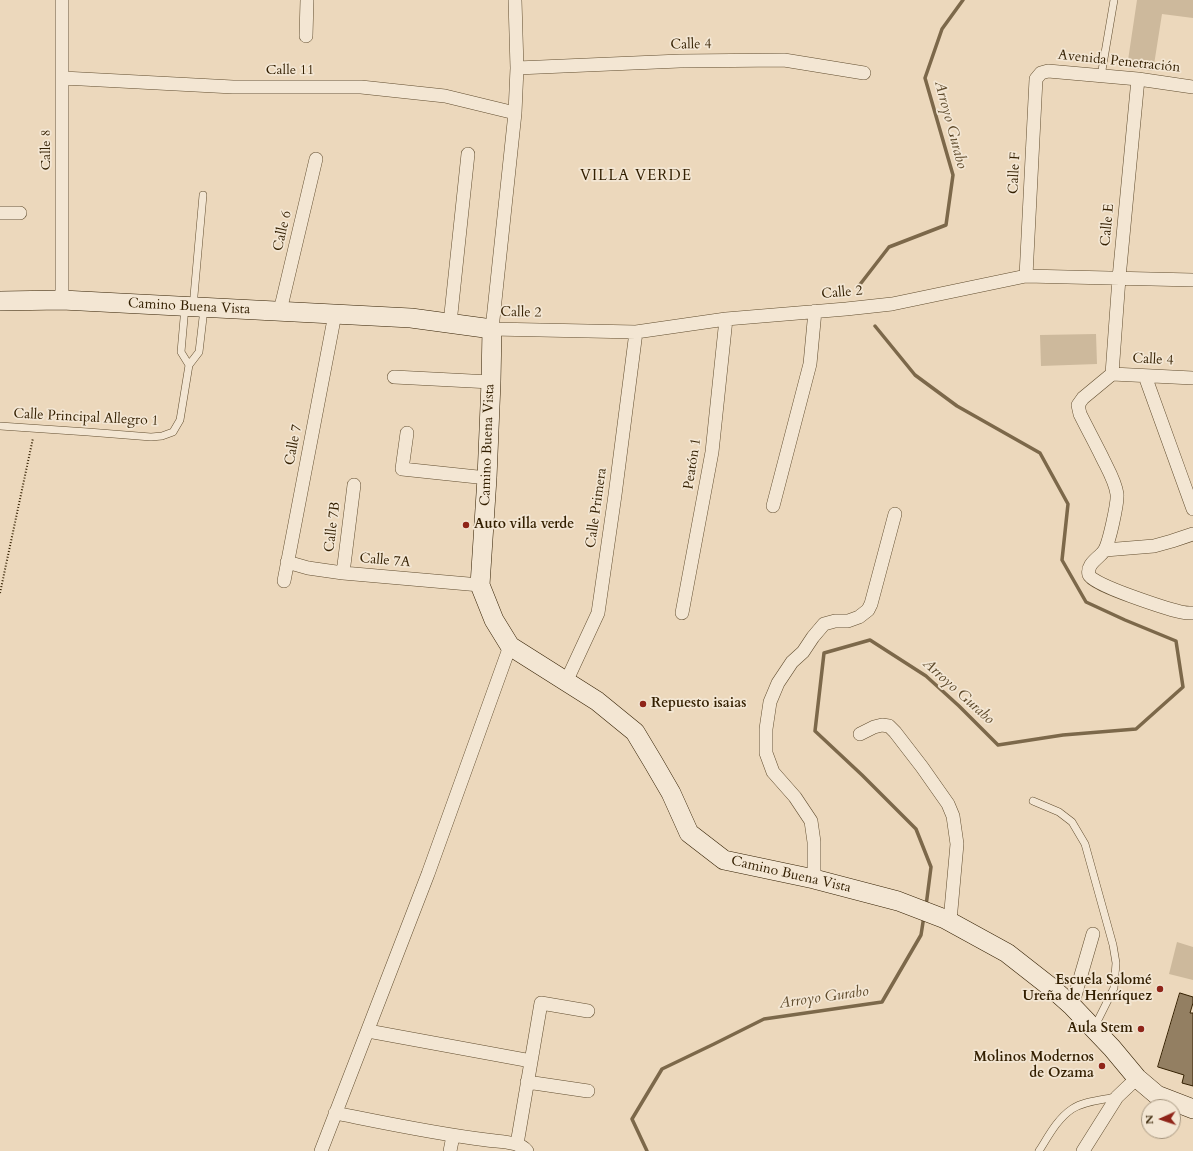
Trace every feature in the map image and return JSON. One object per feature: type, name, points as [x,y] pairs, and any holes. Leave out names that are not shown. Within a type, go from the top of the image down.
[{"type":"street","name":"Calle 8","points":[[62,0],[62,300]]},
{"type":"street","points":[[306,36],[307,0]]},
{"type":"street","points":[[492,329],[515,113],[518,68],[515,0]]},
{"type":"street","name":"Calle 4","points":[[518,68],[680,61],[784,60],[864,73]]},
{"type":"street","name":"Avenida Penetración","points":[[1041,73],[1048,71],[1138,79],[1193,87]]},
{"type":"street","name":"Calle F","points":[[1026,276],[1036,80],[1041,73]]},
{"type":"street","name":"Calle 11","points":[[63,78],[233,88],[361,87],[445,96],[515,113]]},
{"type":"street","name":"Calle E","points":[[1112,374],[1119,278],[1138,79]]},
{"type":"street","points":[[450,323],[468,154]]},
{"type":"street","name":"Calle 6","points":[[280,311],[316,158]]},
{"type":"street","points":[[0,213],[20,213]]},
{"type":"street","name":"Calle 2","points":[[492,329],[636,332],[726,319],[892,304],[1026,276],[1193,280]]},
{"type":"street","name":"Camino Buena Vista","points":[[0,301],[62,300],[411,318],[492,329],[487,478],[480,585],[494,620],[510,646],[597,701],[635,732],[671,793],[689,833],[724,860],[814,879],[898,901],[948,920],[1007,953],[1072,1006],[1094,1028],[1137,1078],[1157,1095],[1193,1109]]},
{"type":"street","points":[[773,506],[810,364],[815,311]]},
{"type":"street","name":"Calle 7","points":[[284,581],[335,314]]},
{"type":"street","name":"Peatón 1","points":[[682,613],[712,452],[726,319]]},
{"type":"street","name":"Calle Primera","points":[[566,682],[598,613],[636,332]]},
{"type":"street","points":[[1112,374],[1083,398],[1078,405],[1080,414],[1112,478],[1117,496],[1111,530],[1105,550],[1088,569],[1090,578],[1116,590],[1170,609],[1193,613]]},
{"type":"street","name":"Calle 4","points":[[1112,374],[1193,378]]},
{"type":"street","points":[[1144,376],[1193,509]]},
{"type":"street","points":[[394,377],[491,382]]},
{"type":"street","points":[[407,434],[402,469],[487,478]]},
{"type":"street","name":"Calle 7B","points":[[343,573],[354,485]]},
{"type":"street","points":[[814,879],[814,842],[811,822],[795,797],[773,772],[766,753],[766,729],[770,702],[778,683],[792,662],[802,652],[824,624],[859,617],[868,610],[871,604],[895,514]]},
{"type":"street","points":[[1105,550],[1154,546],[1193,534]]},
{"type":"street","name":"Calle 7A","points":[[287,562],[308,568],[343,573],[480,585]]},
{"type":"street","points":[[321,1151],[428,874],[510,646]]},
{"type":"street","points":[[860,734],[874,726],[889,726],[922,767],[948,804],[953,816],[957,844],[948,920]]},
{"type":"street","points":[[1072,1006],[1093,934]]},
{"type":"street","points":[[335,1113],[522,1148],[527,1082],[540,1003],[588,1011]]},
{"type":"street","points":[[368,1031],[531,1061]]},
{"type":"street","points":[[1083,1151],[1117,1097],[1137,1078]]},
{"type":"street","points":[[527,1082],[588,1091]]},
{"type":"street","points":[[450,1151],[454,1136]]},
{"type":"lane","points":[[1101,76],[1114,0]]},
{"type":"lane","points":[[189,365],[181,352],[194,307],[204,195]]},
{"type":"lane","name":"Calle Principal Allegro 1","points":[[0,426],[150,437],[162,436],[173,432],[180,420],[189,365],[199,352],[194,307]]},
{"type":"lane","points":[[1033,801],[1059,812],[1072,822],[1085,844],[1113,945],[1116,963],[1114,988],[1094,1028]]},
{"type":"lane","points":[[1039,1151],[1060,1120],[1071,1110],[1084,1104],[1117,1097]]},
{"type":"path","points":[[0,593],[34,429]]},
{"type":"shaded area","points":[[1137,0],[1193,0],[1193,18],[1162,14],[1153,71],[1127,67]]},
{"type":"shaded area","points":[[1096,334],[1097,364],[1041,366],[1040,335]]},
{"type":"shaded area","points":[[1177,942],[1193,947],[1193,980],[1169,974]]},
{"type":"building","points":[[1180,993],[1193,997],[1190,1013],[1193,1013],[1193,1086],[1182,1083],[1184,1075],[1158,1067]]},
{"type":"waterway","name":"Arroyo Gurabo","points":[[858,287],[889,247],[946,225],[953,175],[925,78],[942,29],[963,0]]},
{"type":"waterway","name":"Arroyo Gurabo","points":[[875,326],[915,375],[957,406],[1040,453],[1068,504],[1062,560],[1086,602],[1176,641],[1183,687],[1136,729],[1063,735],[998,745],[926,676],[870,640],[824,653],[815,731],[916,829],[931,867],[926,906]]},
{"type":"waterway","name":"Arroyo Gurabo","points":[[647,1151],[632,1119],[662,1069],[764,1019],[882,1002],[921,935],[924,916]]},
{"type":"place","name":"Auto villa verde","points":[[466,525]]},
{"type":"place","name":"Repuesto isaias","points":[[643,704]]},
{"type":"place","name":"Escuela Salomé Ureña de Henríquez","points":[[1160,989]]},
{"type":"place","name":"Aula Stem","points":[[1141,1029]]},
{"type":"place","name":"Molinos Modernos de Ozama","points":[[1102,1066]]},
{"type":"district","name":"VILLA VERDE","points":[[636,177]]}]
